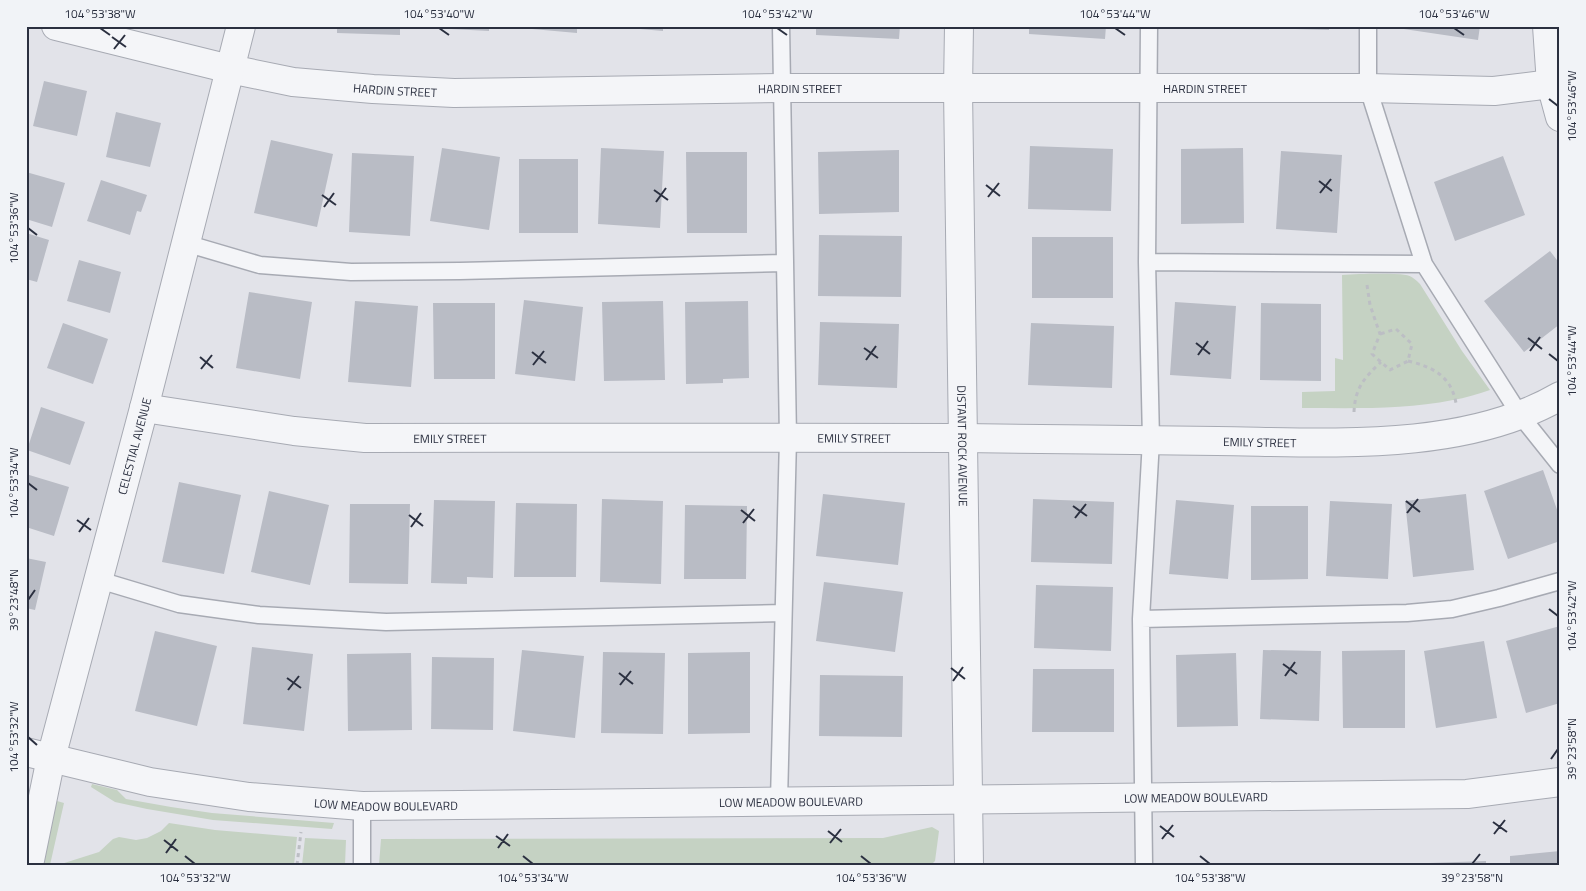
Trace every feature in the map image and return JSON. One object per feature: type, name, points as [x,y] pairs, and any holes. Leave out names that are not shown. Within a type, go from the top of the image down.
[{"type":"street","name":"HARDIN STREET","points":[[56,26],[230,70],[293,82],[373,90],[454,93],[781,88],[1368,88],[1494,91],[1551,84]]},
{"type":"street","name":"CELESTIAL AVENUE","points":[[29,865],[39,755],[99,580],[241,26]]},
{"type":"street","name":"DISTANT ROCK AVENUE","points":[[959,26],[958,89],[969,865]]},
{"type":"street","points":[[1547,26],[1551,84],[1560,117]]},
{"type":"street","name":"EMILY STREET","points":[[144,408],[284,430],[365,438],[963,438],[1328,442],[1414,439],[1481,428],[1536,410],[1560,396]]},
{"type":"street","name":"LOW MEADOW BOULEVARD","points":[[39,755],[150,782],[249,797],[362,806],[1467,794],[1560,782]]},
{"type":"lane","points":[[779,801],[788,438],[781,26]]},
{"type":"lane","points":[[1144,865],[1141,619],[1151,440],[1147,262],[1150,26]]},
{"type":"lane","points":[[1368,26],[1368,88],[1424,264],[1520,415],[1560,465]]},
{"type":"lane","points":[[185,243],[260,264],[351,272],[784,263]]},
{"type":"lane","points":[[1147,262],[1424,264]]},
{"type":"lane","points":[[99,580],[179,604],[259,615],[386,622],[783,613]]},
{"type":"lane","points":[[1141,619],[1434,611],[1452,609],[1499,598],[1560,581]]},
{"type":"lane","points":[[362,806],[362,865]]},
{"type":"path","points":[[1367,284],[1370,305],[1380,334],[1372,354],[1390,370],[1408,361],[1432,368],[1450,384],[1454,392],[1456,404]]},
{"type":"path","points":[[1380,334],[1396,329],[1412,344],[1408,361]]},
{"type":"path","points":[[1354,412],[1354,398],[1359,386],[1381,362]]},
{"type":"path","points":[[297,865],[301,832]]},
{"type":"green space","points":[[1392,274],[1406,275],[1414,278],[1420,284],[1462,351],[1490,390],[1458,399],[1415,405],[1378,408],[1302,408],[1302,392],[1335,391],[1335,358],[1343,360],[1342,275]]},
{"type":"green space","points":[[92,784],[117,790],[126,799],[171,807],[212,813],[334,823],[332,829],[213,820],[115,802],[91,787]]},
{"type":"green space","points":[[57,801],[64,803],[50,865],[43,865]]},
{"type":"green space","points":[[169,823],[215,830],[297,837],[294,865],[58,865],[99,852],[113,839],[119,837],[136,840],[147,838],[161,831]]},
{"type":"green space","points":[[932,827],[939,831],[935,861],[931,865],[379,865],[381,839],[883,838]]},
{"type":"green space","points":[[305,838],[346,840],[345,865],[302,865]]},
{"type":"building","points":[[337,26],[400,26],[400,35],[337,33]]},
{"type":"building","points":[[432,26],[489,26],[489,31],[432,28]]},
{"type":"building","points":[[522,26],[577,26],[577,33],[521,28]]},
{"type":"building","points":[[629,26],[663,26],[663,31],[629,28]]},
{"type":"building","points":[[816,26],[900,26],[899,39],[816,35]]},
{"type":"building","points":[[1029,26],[1106,26],[1105,39],[1029,34]]},
{"type":"building","points":[[1265,26],[1329,26],[1329,30],[1265,28]]},
{"type":"building","points":[[1397,26],[1480,26],[1478,40],[1397,28]]},
{"type":"building","points":[[44,81],[87,91],[77,136],[33,126]]},
{"type":"building","points":[[116,112],[161,123],[150,167],[106,157]]},
{"type":"building","points":[[271,140],[333,154],[317,227],[254,213]]},
{"type":"building","points":[[1030,146],[1113,149],[1111,211],[1028,209]]},
{"type":"building","points":[[442,148],[500,157],[489,230],[430,221]]},
{"type":"building","points":[[601,148],[664,151],[660,228],[598,224]]},
{"type":"building","points":[[1243,148],[1244,223],[1181,224],[1181,149]]},
{"type":"building","points":[[899,150],[899,212],[819,214],[818,152]]},
{"type":"building","points":[[1281,151],[1342,155],[1337,233],[1276,229]]},
{"type":"building","points":[[686,152],[747,152],[747,233],[687,233]]},
{"type":"building","points":[[352,153],[414,156],[410,236],[349,232]]},
{"type":"building","points":[[1503,156],[1525,215],[1455,241],[1434,182]]},
{"type":"building","points":[[519,159],[578,159],[578,233],[519,233]]},
{"type":"building","points":[[26,172],[65,183],[52,227],[26,219]]},
{"type":"building","points":[[101,180],[147,195],[141,212],[137,211],[130,235],[87,221]]},
{"type":"building","points":[[26,233],[49,240],[37,282],[26,279]]},
{"type":"building","points":[[819,235],[902,236],[901,297],[818,296]]},
{"type":"building","points":[[1032,237],[1113,237],[1113,298],[1032,298]]},
{"type":"building","points":[[1550,251],[1560,264],[1560,324],[1524,352],[1484,301]]},
{"type":"building","points":[[79,260],[121,272],[110,313],[67,301]]},
{"type":"building","points":[[249,292],[312,302],[300,379],[236,368]]},
{"type":"building","points":[[524,300],[583,307],[575,381],[515,374]]},
{"type":"building","points":[[355,301],[418,306],[411,387],[348,382]]},
{"type":"building","points":[[663,301],[665,380],[604,381],[602,302]]},
{"type":"building","points":[[748,301],[749,378],[723,379],[723,383],[686,384],[685,302]]},
{"type":"building","points":[[1175,302],[1236,306],[1231,379],[1170,375]]},
{"type":"building","points":[[433,303],[495,303],[495,379],[434,379]]},
{"type":"building","points":[[1261,303],[1321,304],[1321,381],[1260,380]]},
{"type":"building","points":[[820,322],[899,324],[897,388],[818,385]]},
{"type":"building","points":[[63,323],[108,339],[93,384],[47,368]]},
{"type":"building","points":[[1031,323],[1114,326],[1112,388],[1028,385]]},
{"type":"building","points":[[41,407],[85,422],[70,465],[27,450]]},
{"type":"building","points":[[1543,470],[1560,518],[1560,541],[1508,559],[1484,491]]},
{"type":"building","points":[[26,474],[69,487],[54,536],[26,527]]},
{"type":"building","points":[[179,482],[241,495],[224,574],[162,562]]},
{"type":"building","points":[[269,491],[329,505],[310,585],[251,572]]},
{"type":"building","points":[[823,494],[905,503],[898,565],[816,556]]},
{"type":"building","points":[[1466,494],[1474,570],[1413,577],[1405,501]]},
{"type":"building","points":[[602,499],[663,501],[661,584],[600,582]]},
{"type":"building","points":[[1033,499],[1114,502],[1112,564],[1031,562]]},
{"type":"building","points":[[434,500],[495,501],[493,578],[467,577],[467,584],[431,583]]},
{"type":"building","points":[[1176,500],[1234,505],[1228,579],[1169,574]]},
{"type":"building","points":[[1330,501],[1392,504],[1388,579],[1326,576]]},
{"type":"building","points":[[516,503],[577,504],[576,577],[514,577]]},
{"type":"building","points":[[350,504],[410,504],[408,584],[349,583]]},
{"type":"building","points":[[685,505],[747,506],[746,579],[684,579]]},
{"type":"building","points":[[1251,506],[1308,506],[1308,579],[1251,580]]},
{"type":"building","points":[[26,558],[46,562],[35,610],[26,608]]},
{"type":"building","points":[[824,582],[903,592],[895,652],[816,641]]},
{"type":"building","points":[[1036,585],[1113,587],[1111,651],[1034,648]]},
{"type":"building","points":[[1560,626],[1560,703],[1526,713],[1506,641]]},
{"type":"building","points":[[155,631],[217,646],[197,726],[135,711]]},
{"type":"building","points":[[1484,641],[1497,718],[1436,728],[1424,651]]},
{"type":"building","points":[[252,647],[313,654],[304,731],[243,724]]},
{"type":"building","points":[[522,650],[584,656],[575,738],[513,731]]},
{"type":"building","points":[[1263,650],[1321,651],[1319,721],[1260,719]]},
{"type":"building","points":[[1405,650],[1405,728],[1343,728],[1342,651]]},
{"type":"building","points":[[603,652],[665,653],[663,734],[601,733]]},
{"type":"building","points":[[750,652],[750,733],[688,734],[688,653]]},
{"type":"building","points":[[411,653],[412,730],[348,731],[347,654]]},
{"type":"building","points":[[1236,653],[1238,726],[1177,727],[1176,655]]},
{"type":"building","points":[[432,657],[494,658],[493,730],[431,729]]},
{"type":"building","points":[[1033,669],[1114,669],[1114,732],[1032,732]]},
{"type":"building","points":[[820,675],[903,676],[902,737],[819,736]]},
{"type":"building","points":[[1560,851],[1560,865],[1510,865],[1510,856]]},
{"type":"building","points":[[1486,861],[1486,865],[1429,865],[1429,863]]}]
